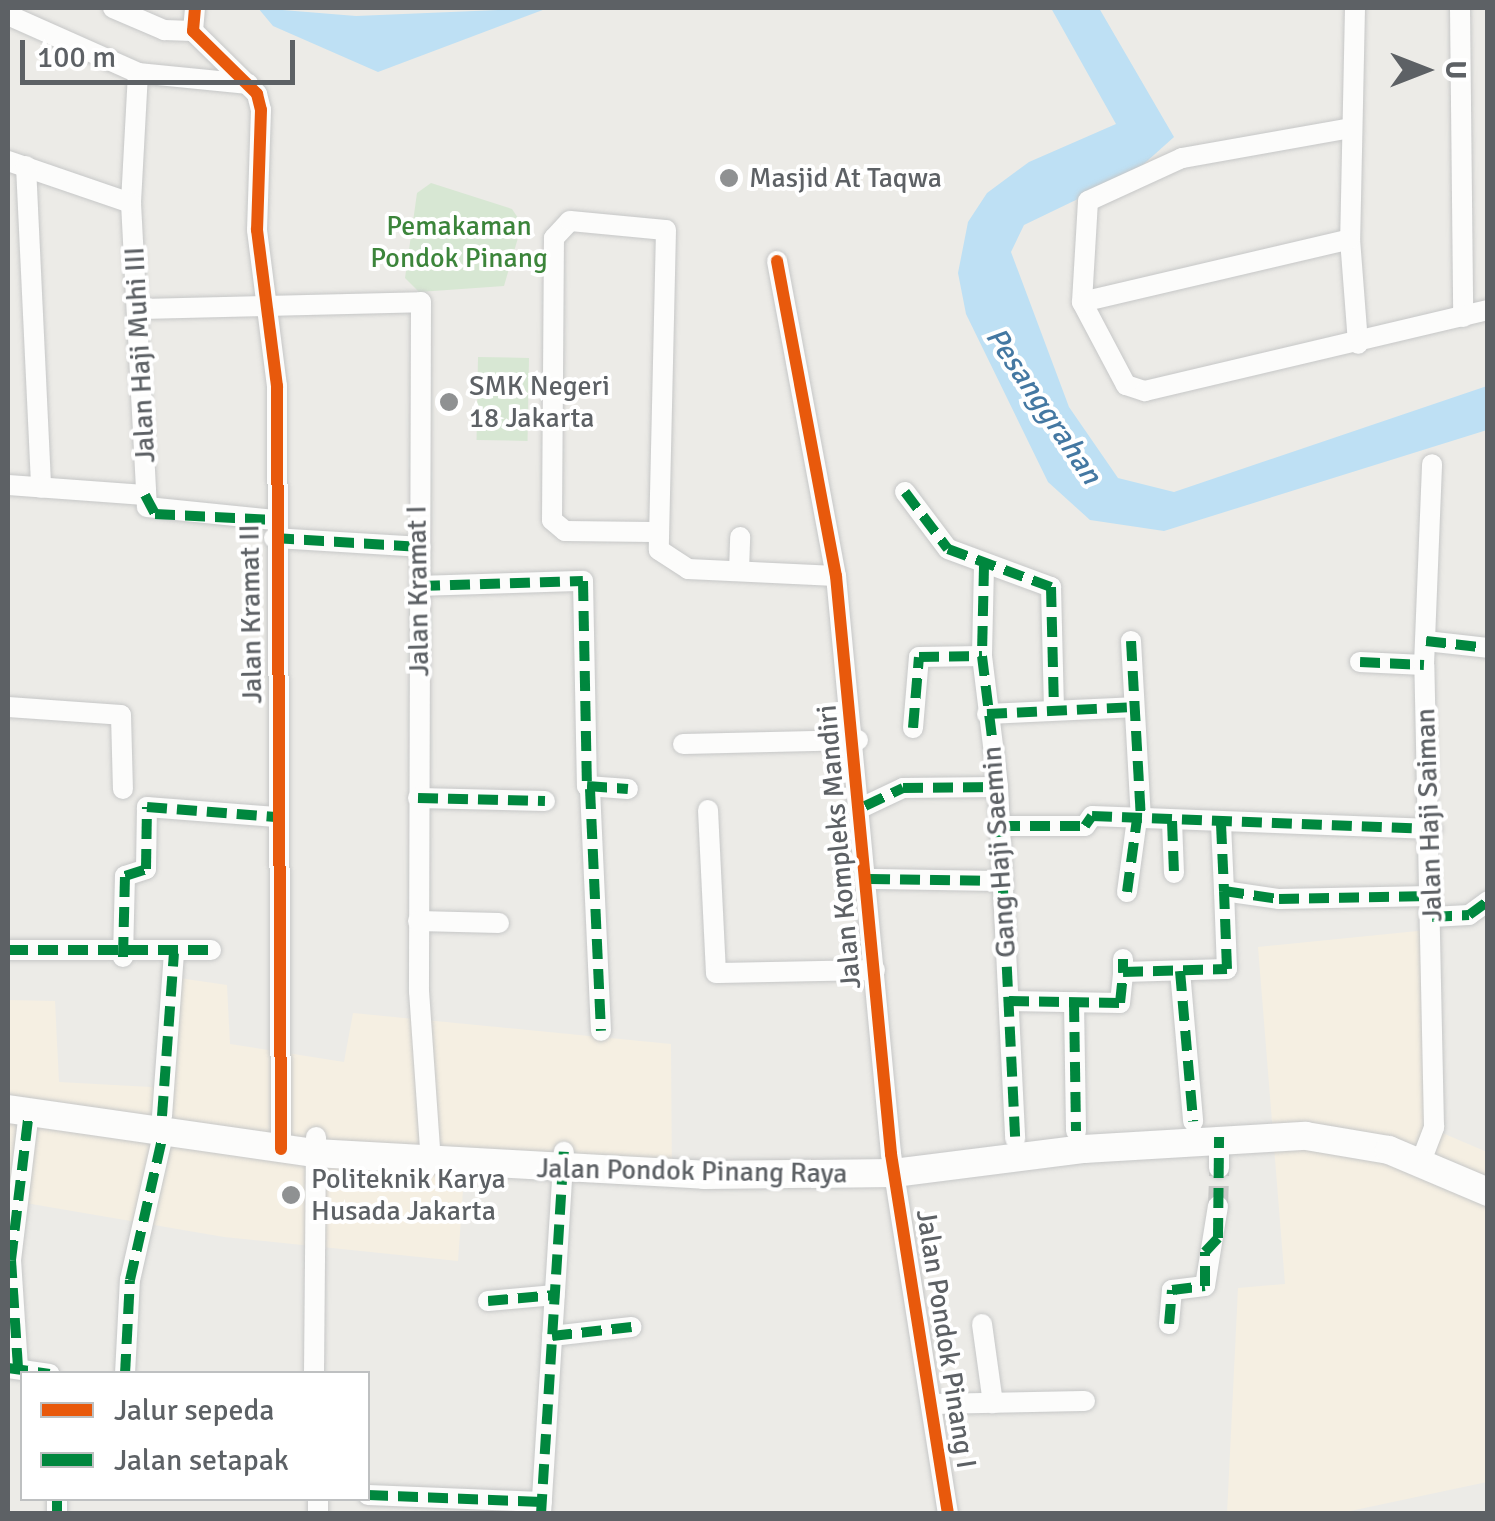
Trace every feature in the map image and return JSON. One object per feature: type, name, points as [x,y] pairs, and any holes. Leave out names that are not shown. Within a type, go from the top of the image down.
[{"type":"main road","name":"Jalan Pondok Pinang Raya","points":[[15,1105],[315,1145],[565,1162],[892,1164],[1220,1137],[1341,1140],[1423,1157],[1488,1192]]},
{"type":"main road","name":"Jalan Pondok Pinang Raya","points":[[892,1164],[1076,1131],[1193,1121],[1306,1120],[1488,1175]]},
{"type":"street","points":[[113,8],[164,30],[192,31],[248,84]]},
{"type":"street","points":[[192,31],[195,8]]},
{"type":"street","points":[[1355,8],[1350,239],[1358,344]]},
{"type":"street","points":[[1460,8],[1463,317]]},
{"type":"street","points":[[8,15],[138,73],[248,84]]},
{"type":"street","name":"Jalan Haji Muhi III","points":[[138,73],[131,202],[141,309],[145,495],[155,514],[274,529]]},
{"type":"street","name":"Jalan Kramat II","points":[[248,84],[261,110],[257,230],[276,386],[276,816],[282,1141]]},
{"type":"street","points":[[1351,128],[1182,158],[1099,190],[1082,217],[1082,302],[1134,390],[1358,344],[1488,310]]},
{"type":"street","points":[[42,488],[16,163],[131,202]]},
{"type":"street","points":[[653,532],[565,531],[552,520],[554,238],[570,221],[666,230],[653,532],[659,550],[688,569],[836,576]]},
{"type":"street","points":[[1082,302],[1350,239]]},
{"type":"street","name":"Jalan Kompleks Mandiri","points":[[777,261],[836,576],[858,740],[892,1164]]},
{"type":"street","name":"Jalan Kramat I","points":[[141,309],[266,300],[418,297],[418,922],[430,1154]]},
{"type":"street","name":"Jalan Haji Saiman","points":[[1423,1157],[1432,906],[1424,665],[1432,464]]},
{"type":"street","points":[[8,485],[145,495]]},
{"type":"street","points":[[905,492],[948,548],[984,566],[1052,590],[1054,710]]},
{"type":"street","points":[[274,529],[421,547]]},
{"type":"street","points":[[739,571],[740,537]]},
{"type":"street","name":"Gang Haji Saemin","points":[[984,566],[982,656],[998,787],[1015,1139]]},
{"type":"street","points":[[420,586],[583,581],[601,1032]]},
{"type":"street","points":[[1127,892],[1139,819],[1131,641]]},
{"type":"street","points":[[1426,641],[1488,648]]},
{"type":"street","points":[[913,728],[919,657],[982,656]]},
{"type":"street","points":[[1360,662],[1424,665]]},
{"type":"street","points":[[987,714],[1133,707]]},
{"type":"street","points":[[8,708],[122,715],[123,790]]},
{"type":"street","points":[[682,744],[858,740]]},
{"type":"street","points":[[865,806],[903,788],[998,787]]},
{"type":"street","points":[[590,789],[628,789]]},
{"type":"street","points":[[418,798],[545,801]]},
{"type":"street","points":[[123,957],[126,876],[146,870],[147,807],[276,816]]},
{"type":"street","points":[[708,810],[716,973],[875,970]]},
{"type":"street","points":[[1000,826],[1139,819],[1432,829]]},
{"type":"street","points":[[1172,822],[1174,872]]},
{"type":"street","points":[[1009,1000],[1120,1003],[1123,966],[1180,971],[1227,969],[1221,824]]},
{"type":"street","points":[[870,879],[1003,881]]},
{"type":"street","points":[[1224,891],[1279,900],[1432,906],[1469,915],[1488,901]]},
{"type":"street","points":[[418,922],[499,923]]},
{"type":"street","points":[[8,950],[123,957],[210,950]]},
{"type":"street","points":[[125,1371],[130,1280],[162,1125],[174,953]]},
{"type":"street","points":[[1180,971],[1193,1121]]},
{"type":"street","points":[[1074,1002],[1076,1131]]},
{"type":"street","points":[[13,1368],[15,1105]]},
{"type":"street","points":[[1219,1168],[1220,1137]]},
{"type":"street","points":[[314,1371],[315,1145]]},
{"type":"street","points":[[370,1495],[542,1508],[565,1162]]},
{"type":"street","name":"Jalan Pondok Pinang I","points":[[892,1164],[948,1514]]},
{"type":"street","points":[[1169,1324],[1172,1290],[1205,1286],[1218,1206]]},
{"type":"street","points":[[488,1301],[555,1295]]},
{"type":"street","points":[[982,1324],[993,1403]]},
{"type":"street","points":[[552,1336],[630,1327]]},
{"type":"street","points":[[931,1404],[1085,1401]]},
{"type":"shaded area","points":[[1438,929],[1440,1132],[1487,1152],[1487,1482],[1341,1513],[1227,1514],[1238,1288],[1285,1284],[1258,947]]},
{"type":"shaded area","points":[[179,978],[227,985],[230,1044],[344,1062],[353,1013],[671,1044],[672,1183],[464,1176],[458,1261],[224,1237],[8,1200],[8,1000],[55,1001],[59,1082],[169,1088]]},
{"type":"green space","name":"Pemakaman Pondok Pinang","points":[[431,183],[512,209],[522,224],[504,286],[419,292],[405,278],[417,193]]},
{"type":"green space","points":[[478,357],[529,358],[528,441],[477,440]]},
{"type":"water","points":[[258,8],[356,16],[548,8],[378,72],[273,26]]},
{"type":"water","name":"Pesanggrahan","points":[[1051,8],[1099,8],[1174,137],[1136,171],[1024,225],[1011,252],[1069,407],[1118,478],[1174,492],[1487,386],[1487,430],[1164,531],[1090,520],[1048,482],[966,314],[958,273],[968,222],[987,193],[1029,162],[1116,124]]},
{"type":"tunnel","points":[[1218,1206],[1219,1168]]},
{"type":"marked path","points":[[905,492],[948,549],[1051,587],[1054,710]]},
{"type":"marked path","points":[[145,495],[155,514],[274,520]]},
{"type":"marked path","points":[[274,538],[421,547]]},
{"type":"marked path","points":[[984,566],[982,656],[998,787],[1015,1139]]},
{"type":"marked path","points":[[420,586],[583,581],[587,786],[628,789]]},
{"type":"marked path","points":[[1131,641],[1141,819]]},
{"type":"marked path","points":[[1426,641],[1488,648]]},
{"type":"marked path","points":[[913,728],[919,657],[982,656]]},
{"type":"marked path","points":[[1360,662],[1424,665]]},
{"type":"marked path","points":[[987,714],[1133,707]]},
{"type":"marked path","points":[[865,806],[903,788],[998,787]]},
{"type":"marked path","points":[[590,789],[601,1031]]},
{"type":"marked path","points":[[418,798],[545,801]]},
{"type":"marked path","points":[[123,957],[125,876],[146,869],[147,807],[276,817]]},
{"type":"marked path","points":[[1000,826],[1085,826],[1092,816],[1432,829]]},
{"type":"marked path","points":[[1127,892],[1137,819]]},
{"type":"marked path","points":[[1172,821],[1174,873]]},
{"type":"marked path","points":[[1221,824],[1224,891],[1279,899],[1431,896]]},
{"type":"marked path","points":[[870,879],[1003,881]]},
{"type":"marked path","points":[[1123,959],[1123,972],[1227,969],[1224,891]]},
{"type":"marked path","points":[[1432,917],[1469,915],[1488,901]]},
{"type":"marked path","points":[[8,950],[211,950]]},
{"type":"marked path","points":[[162,1116],[174,953]]},
{"type":"marked path","points":[[1180,971],[1193,1121]]},
{"type":"marked path","points":[[1009,1001],[1120,1003],[1123,972]]},
{"type":"marked path","points":[[1074,1002],[1076,1131]]},
{"type":"marked path","points":[[18,1368],[11,1260],[29,1112]]},
{"type":"marked path","points":[[125,1371],[130,1280],[163,1135]]},
{"type":"marked path","points":[[1169,1324],[1172,1290],[1205,1286],[1205,1252],[1218,1238],[1219,1137]]},
{"type":"marked path","points":[[541,1514],[564,1152]]},
{"type":"marked path","points":[[488,1301],[555,1295]]},
{"type":"marked path","points":[[552,1336],[631,1327]]},
{"type":"marked path","points":[[8,1368],[29,1371]]},
{"type":"marked path","points":[[370,1495],[542,1502]]},
{"type":"marked path","points":[[57,1501],[57,1514]]},
{"type":"cycle path","points":[[195,8],[193,31],[257,94],[261,110],[257,230],[277,386],[281,1149]]},
{"type":"cycle path","points":[[777,261],[836,576],[891,1154],[948,1514]]},
{"type":"place","name":"Masjid At Taqwa","points":[[729,178]]},
{"type":"place","name":"SMK Negeri 18 Jakarta","points":[[449,402]]},
{"type":"place","name":"Politeknik Karya Husada Jakarta","points":[[291,1195]]}]
